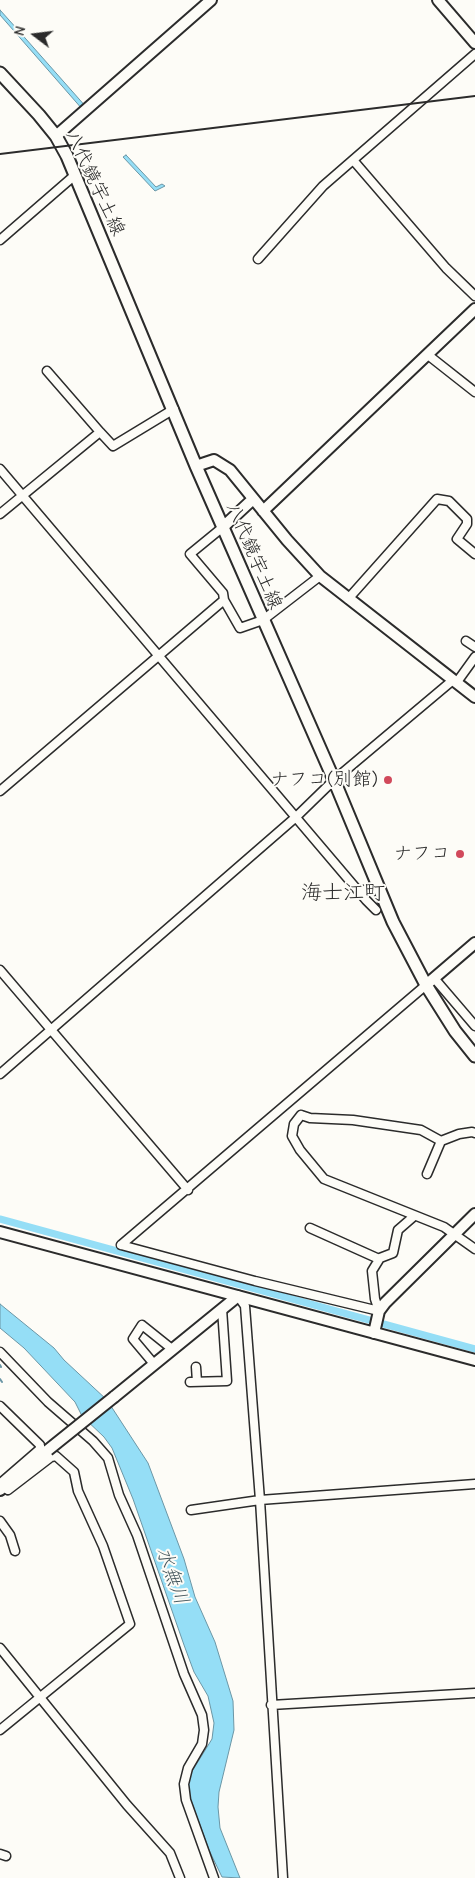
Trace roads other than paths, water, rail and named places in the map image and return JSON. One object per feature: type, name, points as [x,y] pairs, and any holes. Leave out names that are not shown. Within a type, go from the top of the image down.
[{"type":"main road","name":"八代鏡宇土線","points":[[0,73],[56,136],[75,175],[174,409],[196,466],[334,780],[393,922],[430,982],[455,1031],[475,1056]]},
{"type":"street","points":[[56,136],[211,0]]},
{"type":"street","points":[[438,0],[475,43]]},
{"type":"street","points":[[258,259],[323,186],[475,54]]},
{"type":"street","points":[[353,160],[446,268],[475,296]]},
{"type":"street","points":[[0,240],[75,175]]},
{"type":"street","points":[[263,511],[475,309]]},
{"type":"street","points":[[428,355],[475,392]]},
{"type":"street","points":[[47,372],[113,446],[174,409]]},
{"type":"street","points":[[0,514],[100,432]]},
{"type":"street","points":[[196,466],[214,460],[222,463],[320,576],[475,697]]},
{"type":"street","points":[[0,468],[376,910]]},
{"type":"street","points":[[253,499],[190,554],[223,593],[224,600],[240,628],[263,620],[320,576]]},
{"type":"street","points":[[348,599],[436,499],[448,501],[467,519],[467,524],[456,539],[475,554]]},
{"type":"street","points":[[0,791],[224,600]]},
{"type":"street","points":[[466,641],[475,648]]},
{"type":"street","points":[[0,1074],[296,817],[334,780],[455,681],[475,657]]},
{"type":"street","points":[[359,892],[378,885]]},
{"type":"street","points":[[380,1311],[255,1281],[121,1245],[188,1190],[475,943]]},
{"type":"street","points":[[0,970],[188,1190]]},
{"type":"street","points":[[430,982],[475,1026]]},
{"type":"street","points":[[294,1099],[300,1115]]},
{"type":"street","points":[[300,1115],[310,1118],[353,1120],[421,1130],[441,1141]]},
{"type":"street","points":[[300,1115],[294,1124],[292,1136],[300,1150],[324,1180],[394,1206],[413,1217],[444,1227],[475,1249]]},
{"type":"street","points":[[427,1174],[441,1141],[459,1134],[475,1133]]},
{"type":"street","points":[[374,1333],[384,1303],[475,1214]]},
{"type":"street","points":[[380,1311],[375,1299],[372,1271],[380,1259],[393,1253],[398,1230],[413,1217]]},
{"type":"street","points":[[310,1228],[380,1259]]},
{"type":"street","points":[[0,1232],[475,1360]]},
{"type":"street","points":[[2,1489],[238,1296]]},
{"type":"street","points":[[238,1296],[245,1306],[260,1500],[283,1878]]},
{"type":"street","points":[[196,1367],[194,1382],[227,1380],[222,1309]]},
{"type":"street","points":[[154,1364],[133,1339],[142,1325],[172,1349]]},
{"type":"street","points":[[0,1352],[48,1402],[93,1440],[108,1458],[184,1674],[202,1715],[204,1730],[202,1744],[188,1768],[184,1784],[186,1800],[214,1878]]},
{"type":"street","points":[[0,1406],[40,1445],[40,1448],[3,1481],[2,1489]]},
{"type":"street","points":[[0,1730],[130,1624],[103,1546],[78,1491],[74,1472],[56,1456],[51,1457],[8,1490],[2,1489]]},
{"type":"street","points":[[191,1510],[260,1500],[475,1484]]},
{"type":"street","points":[[0,1521],[10,1535],[15,1551]]},
{"type":"street","points":[[0,1648],[127,1804],[170,1852],[180,1878]]},
{"type":"street","points":[[271,1705],[475,1693]]},
{"type":"water","points":[[0,10],[87,108],[83,110],[0,15]]},
{"type":"water","points":[[126,155],[156,187],[162,184],[165,186],[155,191],[123,157]]},
{"type":"water","name":"水無川","points":[[0,1304],[54,1348],[64,1360],[107,1400],[148,1463],[184,1559],[195,1597],[215,1642],[233,1701],[234,1730],[219,1792],[218,1807],[220,1828],[240,1878],[222,1877],[209,1850],[189,1795],[188,1783],[191,1773],[212,1739],[214,1723],[208,1696],[194,1672],[133,1499],[112,1448],[104,1437],[82,1416],[75,1402],[24,1348],[0,1328]]},
{"type":"waterway","points":[[0,1219],[475,1349]]},
{"type":"railway","points":[[0,154],[475,96]]},
{"type":"place","name":"ナフコ(別館)","points":[[388,780]]},
{"type":"place","name":"ナフコ","points":[[460,854]]},
{"type":"district","name":"海士江町","points":[[343,893]]}]
